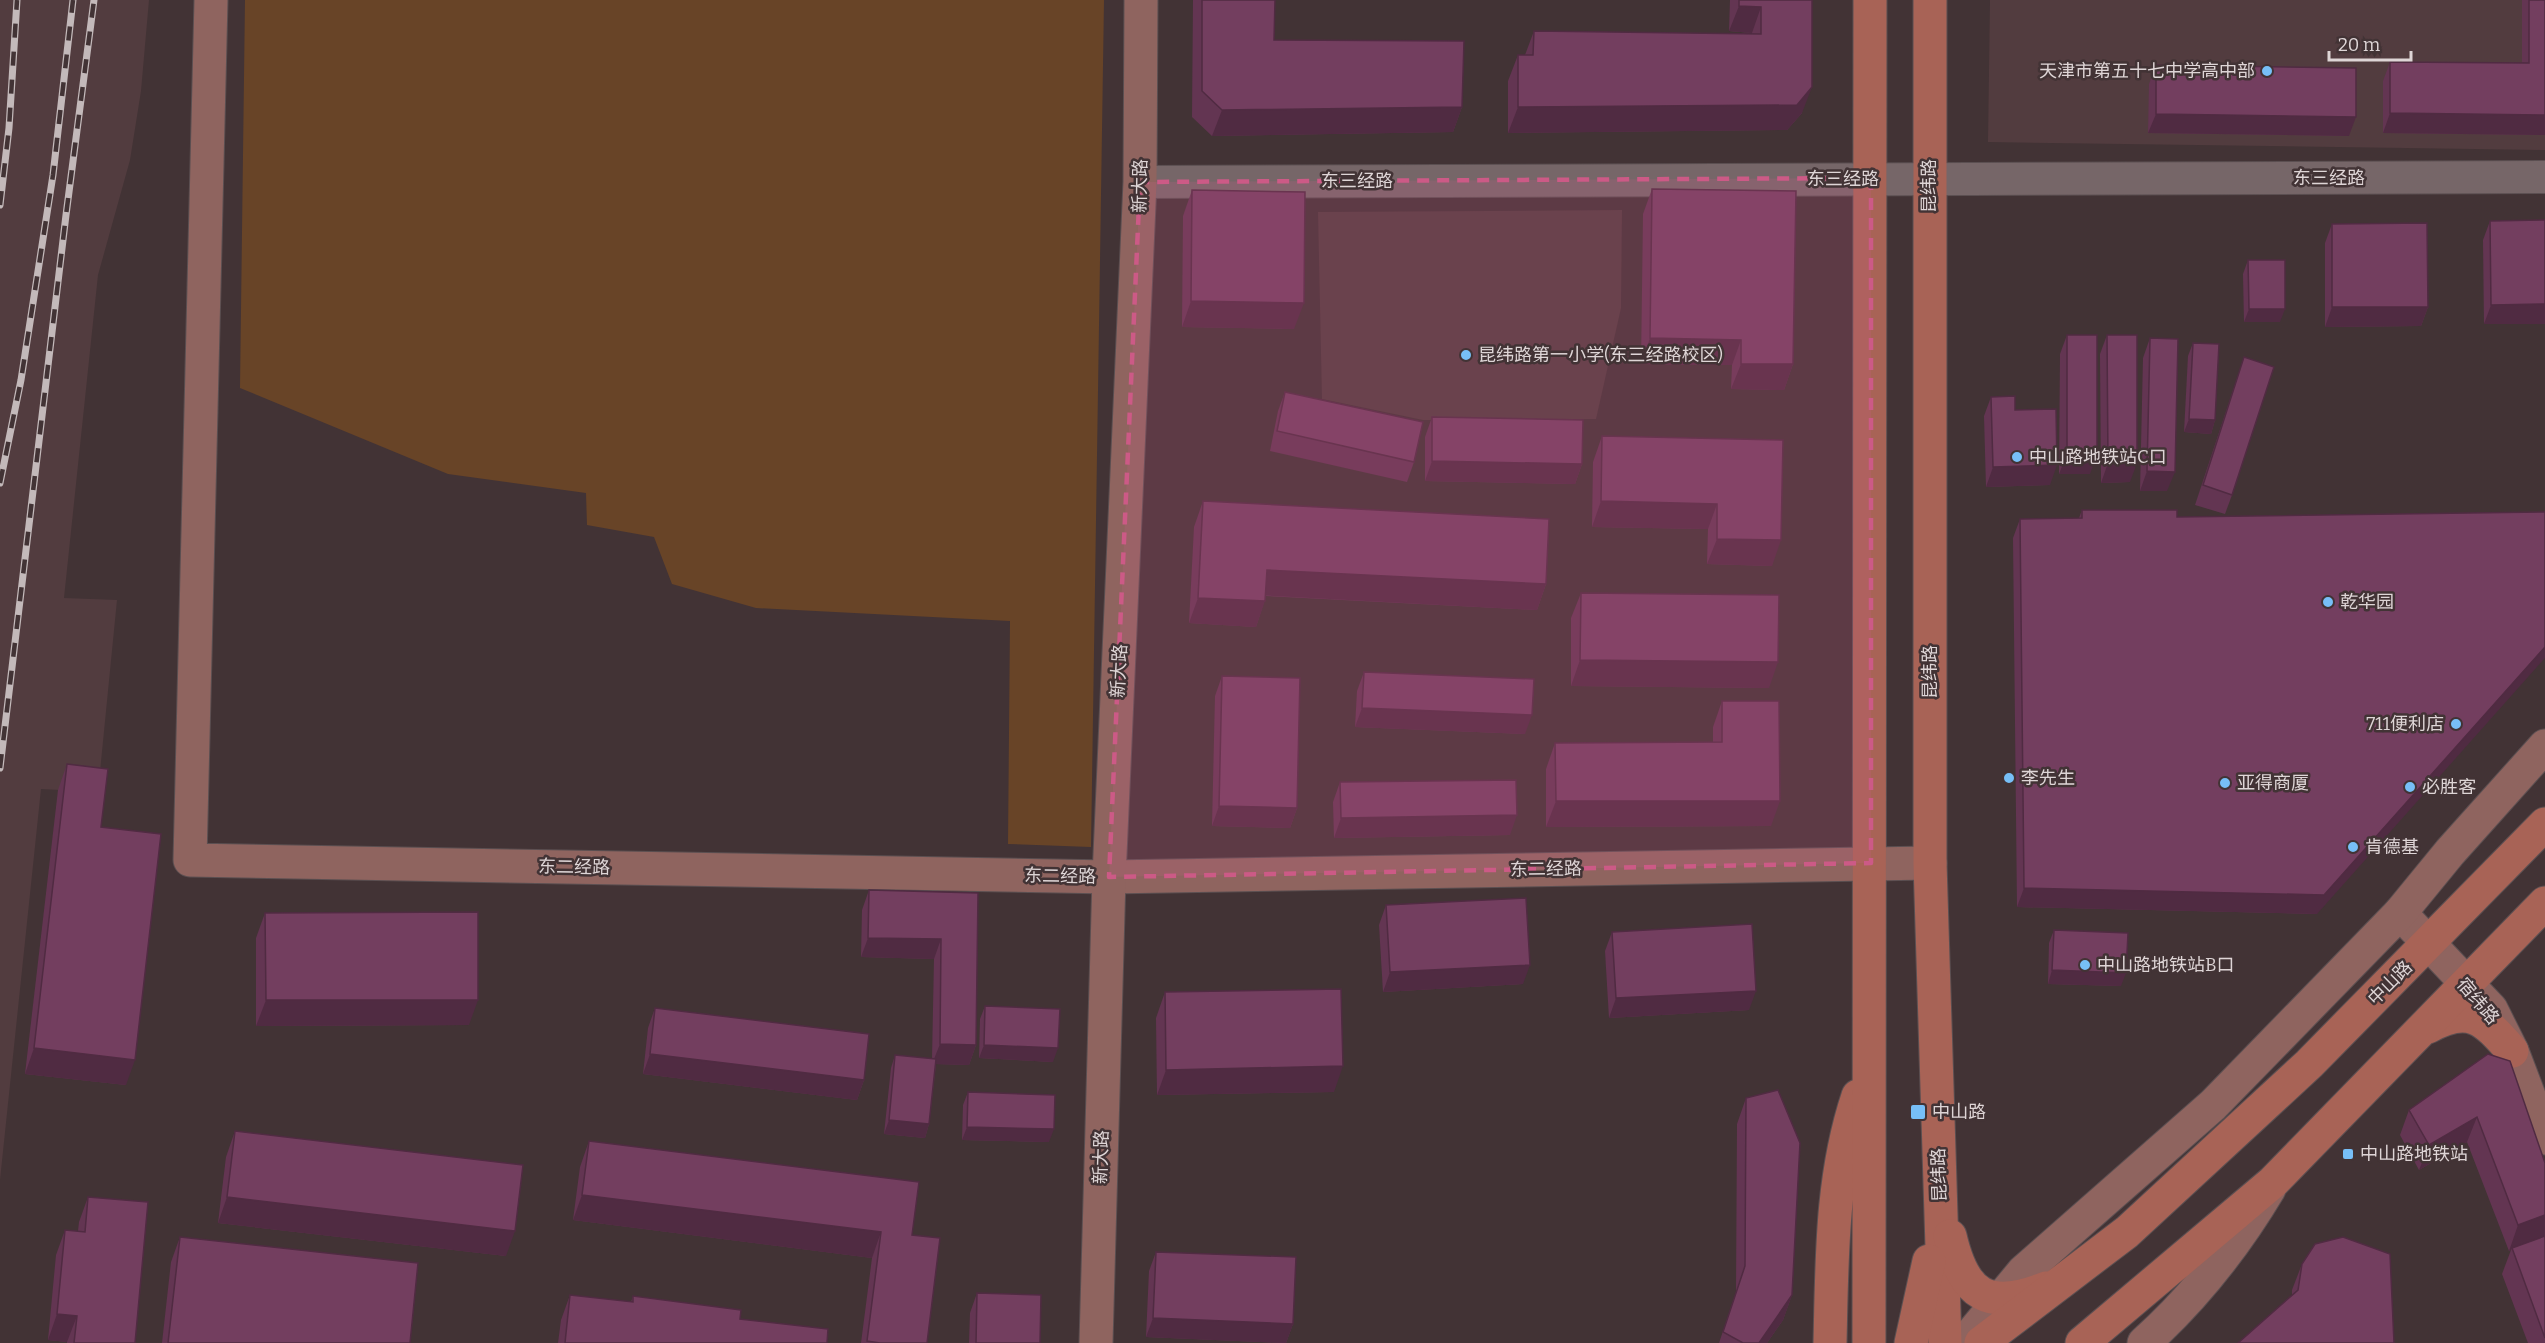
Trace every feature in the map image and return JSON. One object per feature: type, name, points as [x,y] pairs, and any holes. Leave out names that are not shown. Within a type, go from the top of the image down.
[{"type":"main road","points":[[1869,1343],[1870,0]]},
{"type":"main road","name":"昆纬路","points":[[1930,0],[1930,863],[1945,1343]]},
{"type":"main road","name":"中山路","points":[[1981,1343],[2127,1232],[2309,1064],[2545,824]]},
{"type":"main road","points":[[2082,1343],[2273,1182],[2545,903]]},
{"type":"main road","points":[[2424,1029],[2452,1015],[2470,1015],[2488,1026],[2512,1051]]},
{"type":"main road","points":[[1830,1343],[1836,1182],[1856,1101],[1870,1060]]},
{"type":"main road","points":[[1940,1197],[1959,1269],[1970,1284],[1986,1296],[1999,1300],[2044,1289],[2083,1267]]},
{"type":"main road","points":[[1911,1343],[1940,1197]]},
{"type":"main road","points":[[2012,1343],[2054,1301],[2083,1267]]},
{"type":"street","name":"东二经路","points":[[211,0],[190,860],[1110,877],[1930,863]]},
{"type":"street","name":"新大路","points":[[1096,1343],[1110,877],[1140,182],[1141,0]]},
{"type":"street","name":"东三经路","points":[[1140,182],[2545,177]]},
{"type":"street","points":[[1964,1343],[2024,1272],[2057,1240],[2213,1105],[2400,913],[2450,852],[2545,746]]},
{"type":"street","name":"宿纬路","points":[[2400,913],[2491,1009],[2512,1051],[2545,1138]]},
{"type":"street","points":[[2144,1343],[2188,1301],[2229,1250],[2273,1182]]},
{"type":"highlighted area","points":[[1871,178],[1871,863],[1109,877],[1140,182]]},
{"type":"shaded area","points":[[0,0],[149,0],[141,91],[130,160],[98,275],[64,598],[117,600],[98,792],[41,789],[0,1180]]},
{"type":"shaded area","points":[[245,0],[1104,0],[1091,847],[1008,844],[1010,621],[756,608],[672,584],[654,537],[587,525],[586,493],[448,474],[240,388]]},
{"type":"shaded area","name":"天津市第五十七中学高中部","points":[[1990,0],[2545,0],[2545,150],[1988,142]]},
{"type":"shaded area","name":"昆纬路第一小学(东三经路校区)","points":[[1622,210],[1621,308],[1596,419],[1423,420],[1322,399],[1318,212]]},
{"type":"building","points":[[1202,0],[1275,0],[1274,40],[1464,41],[1462,107],[1222,110],[1202,91]]},
{"type":"building","points":[[1739,0],[1812,0],[1812,87],[1797,105],[1518,107],[1518,55],[1533,55],[1534,31],[1761,34],[1761,7],[1739,6]]},
{"type":"building","points":[[2529,0],[2545,0],[2545,115],[2390,113],[2390,62],[2529,63]]},
{"type":"building","points":[[2156,65],[2356,68],[2356,117],[2156,114]]},
{"type":"building","points":[[1652,189],[1796,191],[1793,364],[1741,364],[1741,340],[1650,338]]},
{"type":"building","points":[[1192,190],[1305,192],[1304,303],[1191,301]]},
{"type":"building","points":[[2545,220],[2545,304],[2491,305],[2490,221]]},
{"type":"building","points":[[2427,223],[2428,307],[2332,307],[2332,224]]},
{"type":"building","points":[[2248,260],[2285,260],[2285,309],[2249,309]]},
{"type":"building","points":[[2067,335],[2097,335],[2097,455],[2067,454]]},
{"type":"building","points":[[2107,335],[2137,335],[2137,463],[2108,463]]},
{"type":"building","points":[[2150,338],[2178,339],[2175,472],[2147,471]]},
{"type":"building","points":[[2193,343],[2219,344],[2215,420],[2189,419]]},
{"type":"building","points":[[2244,357],[2274,367],[2232,495],[2203,485]]},
{"type":"building","points":[[1285,392],[1423,422],[1414,462],[1277,431]]},
{"type":"building","points":[[2015,396],[2015,410],[2056,409],[2057,465],[1993,467],[1991,397]]},
{"type":"building","points":[[1432,417],[1583,420],[1582,464],[1432,461]]},
{"type":"building","points":[[1602,436],[1783,440],[1781,540],[1717,539],[1717,504],[1601,501]]},
{"type":"building","points":[[1203,501],[1549,519],[1546,584],[1267,570],[1265,601],[1198,598]]},
{"type":"building","name":"亚得商厦","points":[[2082,510],[2177,510],[2177,517],[2545,512],[2545,647],[2324,895],[2024,888],[2020,519],[2082,518]]},
{"type":"building","points":[[1581,593],[1779,595],[1778,662],[1580,660]]},
{"type":"building","points":[[1364,672],[1534,679],[1532,715],[1362,708]]},
{"type":"building","points":[[1222,676],[1300,678],[1297,808],[1219,806]]},
{"type":"building","points":[[1722,701],[1779,701],[1780,801],[1556,801],[1555,743],[1722,742]]},
{"type":"building","points":[[67,764],[108,769],[101,827],[161,834],[135,1060],[34,1048]]},
{"type":"building","points":[[1516,780],[1517,815],[1341,818],[1340,782]]},
{"type":"building","points":[[869,890],[978,893],[976,1045],[940,1044],[941,939],[868,938]]},
{"type":"building","points":[[1526,898],[1530,965],[1390,972],[1386,905]]},
{"type":"building","points":[[478,912],[478,1000],[266,1000],[265,913]]},
{"type":"building","points":[[1752,924],[1756,991],[1616,998],[1612,932]]},
{"type":"building","name":"中山路地铁站B口","points":[[2054,930],[2128,933],[2126,973],[2052,970]]},
{"type":"building","points":[[1341,989],[1343,1066],[1166,1070],[1165,992]]},
{"type":"building","points":[[985,1006],[1060,1009],[1058,1048],[984,1045]]},
{"type":"building","points":[[655,1008],[869,1034],[864,1080],[650,1054]]},
{"type":"building","points":[[2488,1054],[2510,1061],[2545,1163],[2545,1215],[2518,1225],[2477,1117],[2429,1145],[2409,1110]]},
{"type":"building","points":[[895,1055],[936,1059],[929,1124],[889,1120]]},
{"type":"building","points":[[1778,1090],[1800,1143],[1792,1295],[1759,1343],[1743,1343],[1723,1332],[1745,1266],[1746,1098]]},
{"type":"building","points":[[968,1092],[1055,1095],[1054,1129],[967,1127]]},
{"type":"building","points":[[235,1131],[523,1165],[515,1231],[227,1197]]},
{"type":"building","points":[[589,1141],[919,1182],[912,1235],[940,1238],[927,1343],[867,1341],[881,1232],[582,1195]]},
{"type":"building","points":[[88,1197],[148,1202],[135,1343],[74,1343],[77,1316],[57,1314],[65,1230],[85,1232]]},
{"type":"building","points":[[2545,1236],[2545,1338],[2512,1248]]},
{"type":"building","points":[[180,1237],[418,1263],[410,1343],[168,1343]]},
{"type":"building","points":[[2343,1237],[2390,1254],[2394,1343],[2238,1343],[2298,1290],[2302,1264],[2315,1244]]},
{"type":"building","points":[[1156,1252],[1296,1257],[1293,1324],[1153,1318]]},
{"type":"building","points":[[977,1293],[1041,1295],[1040,1343],[976,1343]]},
{"type":"building","points":[[570,1295],[633,1302],[633,1296],[741,1310],[740,1319],[828,1329],[827,1343],[565,1343]]},
{"type":"railway","points":[[0,205],[9,128],[17,0]]},
{"type":"railway","points":[[0,483],[21,380],[53,175],[73,0]]},
{"type":"railway","points":[[0,768],[94,0]]},
{"type":"place","name":"天津市第五十七中学高中部","points":[[2267,71]]},
{"type":"place","name":"昆纬路第一小学(东三经路校区)","points":[[1466,355]]},
{"type":"place","name":"中山路地铁站C口","points":[[2017,457]]},
{"type":"place","name":"乾华园","points":[[2328,602]]},
{"type":"place","name":"711便利店","points":[[2456,724]]},
{"type":"place","name":"李先生","points":[[2009,778]]},
{"type":"place","name":"亚得商厦","points":[[2225,783]]},
{"type":"place","name":"必胜客","points":[[2410,787]]},
{"type":"place","name":"肯德基","points":[[2353,847]]},
{"type":"place","name":"中山路地铁站B口","points":[[2085,965]]},
{"type":"place","name":"中山路","points":[[1918,1112]]},
{"type":"place","name":"中山路地铁站","points":[[2348,1154]]}]
